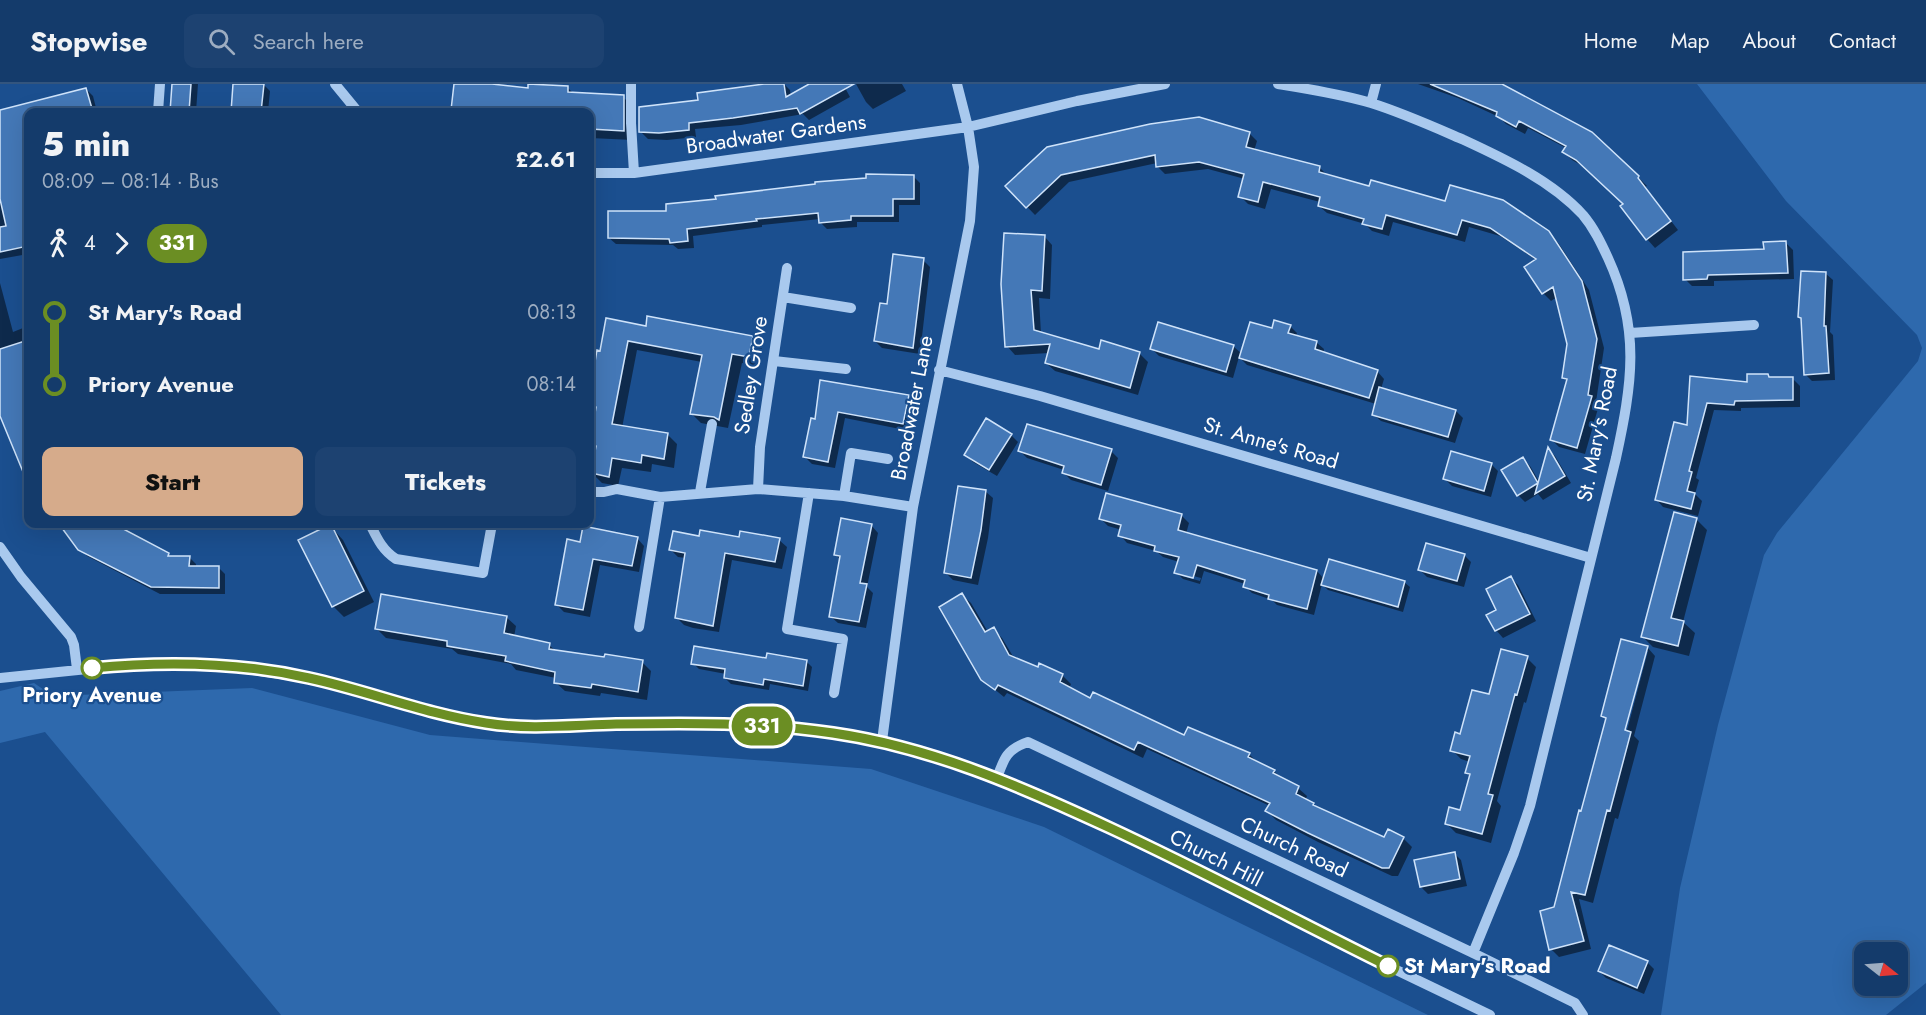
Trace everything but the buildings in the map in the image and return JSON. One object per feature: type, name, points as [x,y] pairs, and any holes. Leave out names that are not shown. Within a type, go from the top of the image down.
[{"type":"street","points":[[158,108],[160,84]]},
{"type":"street","points":[[335,84],[355,108]]},
{"type":"street","points":[[631,84],[634,173]]},
{"type":"street","name":"Broadwater Lane","points":[[882,741],[913,507],[970,221],[974,167],[968,127],[957,84]]},
{"type":"street","points":[[968,127],[1077,101],[1165,84]]},
{"type":"street","name":"St. Mary's Road","points":[[1278,84],[1371,103],[1428,124],[1483,149],[1535,178],[1582,215],[1598,235],[1618,279],[1630,333],[1631,370],[1626,409],[1530,806],[1514,853],[1473,953]]},
{"type":"street","points":[[1371,103],[1376,84]]},
{"type":"street","name":"Broadwater Gardens","points":[[594,173],[634,173],[968,127]]},
{"type":"street","name":"Sedley Grove","points":[[758,489],[760,447],[787,268]]},
{"type":"street","points":[[783,297],[851,308]]},
{"type":"street","points":[[1630,333],[1754,325]]},
{"type":"street","points":[[774,361],[846,369]]},
{"type":"street","name":"St. Anne's Road","points":[[939,370],[1040,396],[1591,558]]},
{"type":"street","points":[[699,492],[712,424]]},
{"type":"street","points":[[844,496],[851,453],[888,459]]},
{"type":"street","points":[[594,492],[617,489],[660,497],[699,492],[758,489],[844,496],[913,507]]},
{"type":"street","points":[[809,493],[787,629],[843,639],[834,693]]},
{"type":"street","points":[[639,627],[660,497]]},
{"type":"street","points":[[372,528],[380,544],[396,559],[483,573],[491,528]]},
{"type":"street","points":[[0,547],[21,577],[71,637],[75,645],[77,669]]},
{"type":"street","name":"Church Hill","points":[[0,678],[146,663],[211,664],[260,669],[309,678],[434,714],[489,724],[537,726],[666,723],[768,726],[830,732],[882,741],[928,753],[1048,799],[1155,849],[1490,1015]]},
{"type":"street","name":"Church Road","points":[[997,778],[1005,758],[1014,746],[1028,742],[1575,1003],[1583,1015]]},
{"type":"shaded area","points":[[1697,84],[1926,84],[1926,983],[1886,1015],[1661,1015],[1680,888],[1718,725],[1764,555],[1777,533],[1918,361],[1922,348],[1917,335],[1786,201]]},
{"type":"shaded area","points":[[34,683],[53,696],[252,688],[430,735],[871,769],[1044,827],[1428,1015],[281,1015],[45,732],[0,743],[0,691]]},
{"type":"bus line","name":"331","points":[[92,668],[146,663],[211,664],[260,669],[309,678],[434,714],[489,724],[537,726],[666,723],[768,726],[830,732],[882,741],[928,753],[1048,799],[1155,849],[1388,966]]},
{"type":"place","name":"Priory Avenue","points":[[92,668]]},
{"type":"place","name":"St Mary's Road","points":[[1388,966]]}]
